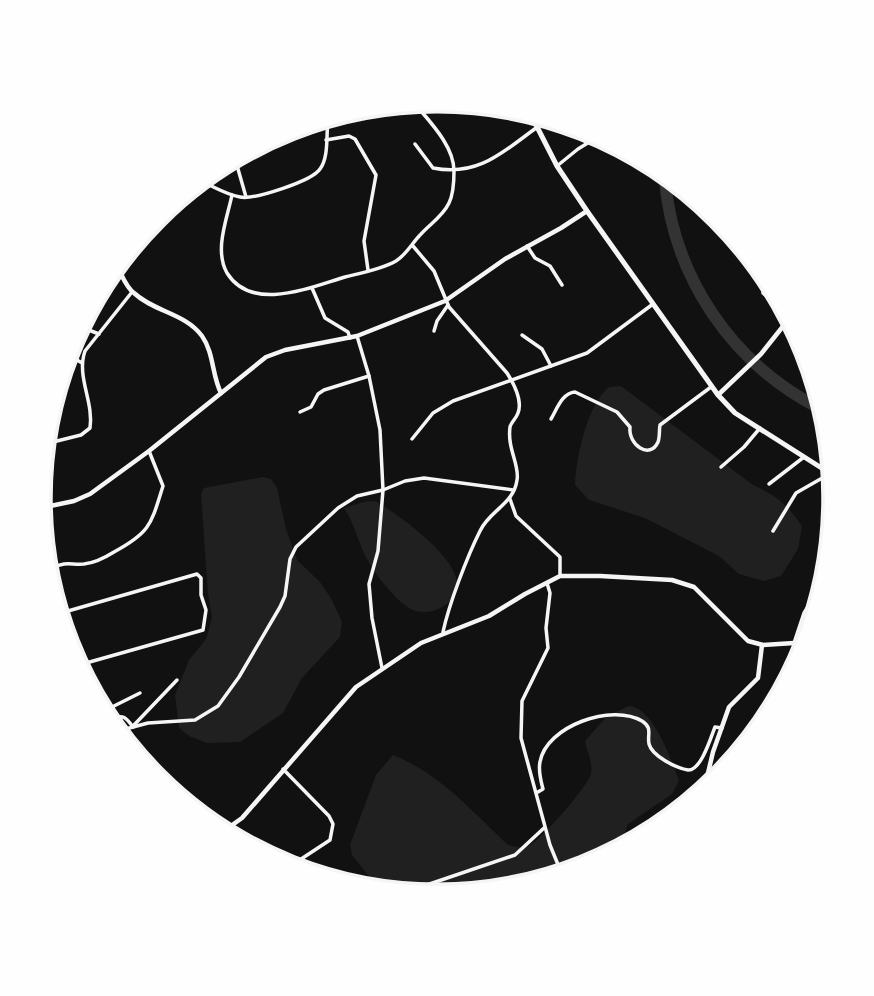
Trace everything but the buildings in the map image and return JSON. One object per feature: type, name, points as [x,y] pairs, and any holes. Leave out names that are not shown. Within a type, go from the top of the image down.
[{"type":"main road","points":[[535,124],[557,166],[587,211],[711,387],[735,412],[822,468]]},
{"type":"street","points":[[232,195],[222,243],[222,257],[229,275],[239,285],[261,293],[280,294],[312,288],[395,262],[413,246],[419,235],[440,216],[450,201],[454,170],[451,155],[422,113]]},
{"type":"street","points":[[211,186],[232,195],[253,198],[308,178],[320,170],[327,128]]},
{"type":"street","points":[[415,144],[433,168],[475,168],[489,162],[536,128]]},
{"type":"street","points":[[326,140],[349,136],[355,139],[376,175],[364,241],[368,271]]},
{"type":"street","points":[[557,166],[588,143]]},
{"type":"street","points":[[238,167],[247,198]]},
{"type":"street","points":[[51,506],[90,495],[266,357],[285,350],[357,337],[447,303],[527,246],[587,211]]},
{"type":"street","points":[[413,246],[434,271],[447,303],[511,380],[519,402],[519,412],[511,424],[509,445],[518,472],[517,483],[510,499],[481,528],[443,632]]},
{"type":"street","points":[[527,246],[535,258],[550,266],[562,285]]},
{"type":"street","points":[[122,275],[132,292],[190,323],[204,338],[210,352],[215,383],[221,393]]},
{"type":"street","points":[[312,288],[325,318],[348,332],[350,338]]},
{"type":"street","points":[[55,442],[81,435],[90,428],[92,415],[82,363],[85,351],[132,292]]},
{"type":"street","points":[[763,293],[766,296]]},
{"type":"street","points":[[434,331],[447,303]]},
{"type":"street","points":[[412,439],[433,413],[453,401],[587,353],[653,304]]},
{"type":"street","points":[[718,395],[746,370],[783,327]]},
{"type":"street","points":[[89,330],[99,334]]},
{"type":"street","points":[[522,335],[542,349],[551,366]]},
{"type":"street","points":[[357,337],[369,376],[380,430],[383,490],[378,551],[369,584],[372,618],[382,668]]},
{"type":"street","points":[[76,360],[82,363]]},
{"type":"street","points":[[300,412],[311,407],[318,394],[324,390],[369,376]]},
{"type":"street","points":[[551,419],[564,397],[575,392],[617,412],[630,428],[629,435],[633,443],[648,450],[659,441],[660,425],[711,387]]},
{"type":"street","points":[[721,467],[744,447],[760,428]]},
{"type":"street","points":[[57,566],[69,562],[85,564],[105,557],[145,533],[151,523],[163,485],[149,451]]},
{"type":"street","points":[[769,484],[804,457]]},
{"type":"street","points":[[128,728],[148,723],[195,720],[218,706],[239,677],[280,607],[285,596],[290,559],[296,547],[338,508],[357,496],[424,478],[513,490]]},
{"type":"street","points":[[773,531],[796,493],[822,478]]},
{"type":"street","points":[[510,499],[516,516],[560,558],[560,576]]},
{"type":"street","points":[[68,611],[197,574],[201,578],[201,594],[206,610],[204,630],[88,663]]},
{"type":"street","points":[[232,825],[242,818],[356,687],[421,643],[443,632],[489,617],[560,576],[672,580],[694,587],[748,641],[762,645],[794,643],[807,608]]},
{"type":"street","points":[[547,583],[550,593],[546,628],[548,649],[522,701],[522,738],[545,827],[558,865]]},
{"type":"street","points":[[709,772],[729,707],[758,678],[762,645]]},
{"type":"street","points":[[133,727],[177,680]]},
{"type":"street","points":[[112,707],[140,693]]},
{"type":"street","points":[[537,792],[543,789],[540,760],[558,733],[605,714],[636,718],[644,722],[649,729],[649,745],[656,757],[688,770],[694,769],[699,763],[715,727],[722,728]]},
{"type":"street","points":[[118,716],[127,718],[133,727]]},
{"type":"street","points":[[283,769],[329,816],[333,824],[330,840],[301,859]]},
{"type":"street","points":[[430,884],[514,855],[545,827]]},
{"type":"shaded area","points":[[621,386],[753,485],[781,501],[792,512],[802,526],[798,549],[781,576],[764,581],[739,574],[719,556],[645,518],[589,500],[575,485],[580,447],[595,406],[609,387]]},
{"type":"shaded area","points":[[263,477],[271,479],[277,488],[286,529],[297,560],[320,582],[332,600],[342,622],[340,637],[302,678],[283,713],[240,742],[207,743],[189,736],[179,728],[175,695],[189,660],[206,639],[212,618],[201,494],[204,488]]},
{"type":"shaded area","points":[[375,501],[411,525],[447,560],[457,583],[448,603],[428,612],[411,609],[394,595],[373,569],[344,508]]},
{"type":"shaded area","points":[[629,706],[646,715],[660,736],[679,781],[672,794],[628,824],[624,836],[585,855],[537,871],[462,883],[412,883],[371,878],[352,855],[350,845],[376,775],[393,755],[440,783],[508,845],[530,845],[554,823],[588,780],[591,766],[585,741],[607,716]]},
{"type":"waterway","points":[[666,188],[680,250],[694,283],[712,313],[733,341],[758,366],[811,404]]},
{"type":"waterway","points":[[806,401],[810,399]]}]
